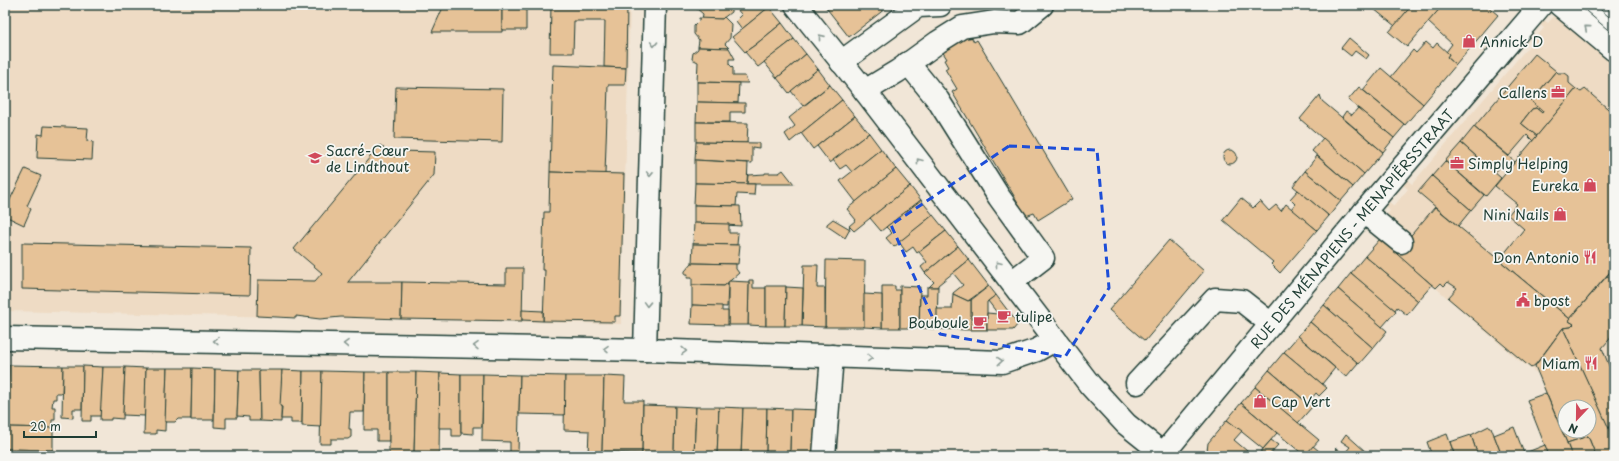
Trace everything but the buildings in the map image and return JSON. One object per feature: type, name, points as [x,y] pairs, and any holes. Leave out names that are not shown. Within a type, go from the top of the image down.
[{"type":"street","points":[[645,350],[655,5]]},
{"type":"street","points":[[796,5],[865,91],[1090,385],[1126,424],[1164,455]]},
{"type":"street","points":[[841,62],[918,6],[940,5]]},
{"type":"street","points":[[865,91],[962,27],[994,22],[1020,23],[1042,5]]},
{"type":"street","name":"RUE DES MÉNAPIENS - MENAPIËRSSTRAAT","points":[[1164,455],[1364,212],[1541,5]]},
{"type":"street","points":[[1560,5],[1614,50]]},
{"type":"street","points":[[1586,5],[1614,28]]},
{"type":"street","points":[[908,63],[938,100],[999,197],[1043,258],[1012,282]]},
{"type":"street","points":[[1364,212],[1401,242]]},
{"type":"street","points":[[1137,383],[1214,299],[1242,301],[1271,324]]},
{"type":"street","points":[[5,338],[645,350],[1002,362],[1037,350],[1055,340]]},
{"type":"street","points":[[824,456],[832,356]]},
{"type":"highlighted area","points":[[1009,146],[1097,150],[1109,288],[1065,357],[940,334],[891,225]]},
{"type":"shaded area","name":"Sacré-Cœur de Lindthout","points":[[5,5],[630,5],[621,324],[5,311]]},
{"type":"shaded area","points":[[1556,14],[1614,59],[1610,65],[1614,68],[1614,456],[1534,456],[1567,443],[1565,439],[1597,439],[1597,399],[1557,399],[1557,419],[1538,374],[1517,359],[1372,232],[1390,211],[1385,206],[1389,202],[1394,206],[1408,189],[1403,185],[1407,180],[1412,184],[1544,28],[1539,24],[1543,19],[1548,23]]},
{"type":"tram line","points":[[1579,5],[1614,35]]},
{"type":"tram line","points":[[1595,5],[1614,21]]},
{"type":"place","name":"Annick D","points":[[1469,41]]},
{"type":"place","name":"Callens","points":[[1558,92]]},
{"type":"place","name":"Sacré-Cœur de Lindthout","points":[[315,158]]},
{"type":"place","name":"Simply Helping","points":[[1457,163]]},
{"type":"place","name":"Eureka","points":[[1590,185]]},
{"type":"place","name":"Nini Nails","points":[[1560,214]]},
{"type":"place","name":"Don Antonio","points":[[1590,257]]},
{"type":"place","name":"bpost","points":[[1523,300]]},
{"type":"place","name":"tulipe","points":[[1004,316]]},
{"type":"place","name":"Bouboule","points":[[980,322]]},
{"type":"place","name":"Miam","points":[[1591,363]]},
{"type":"place","name":"Cap Vert","points":[[1260,401]]}]
